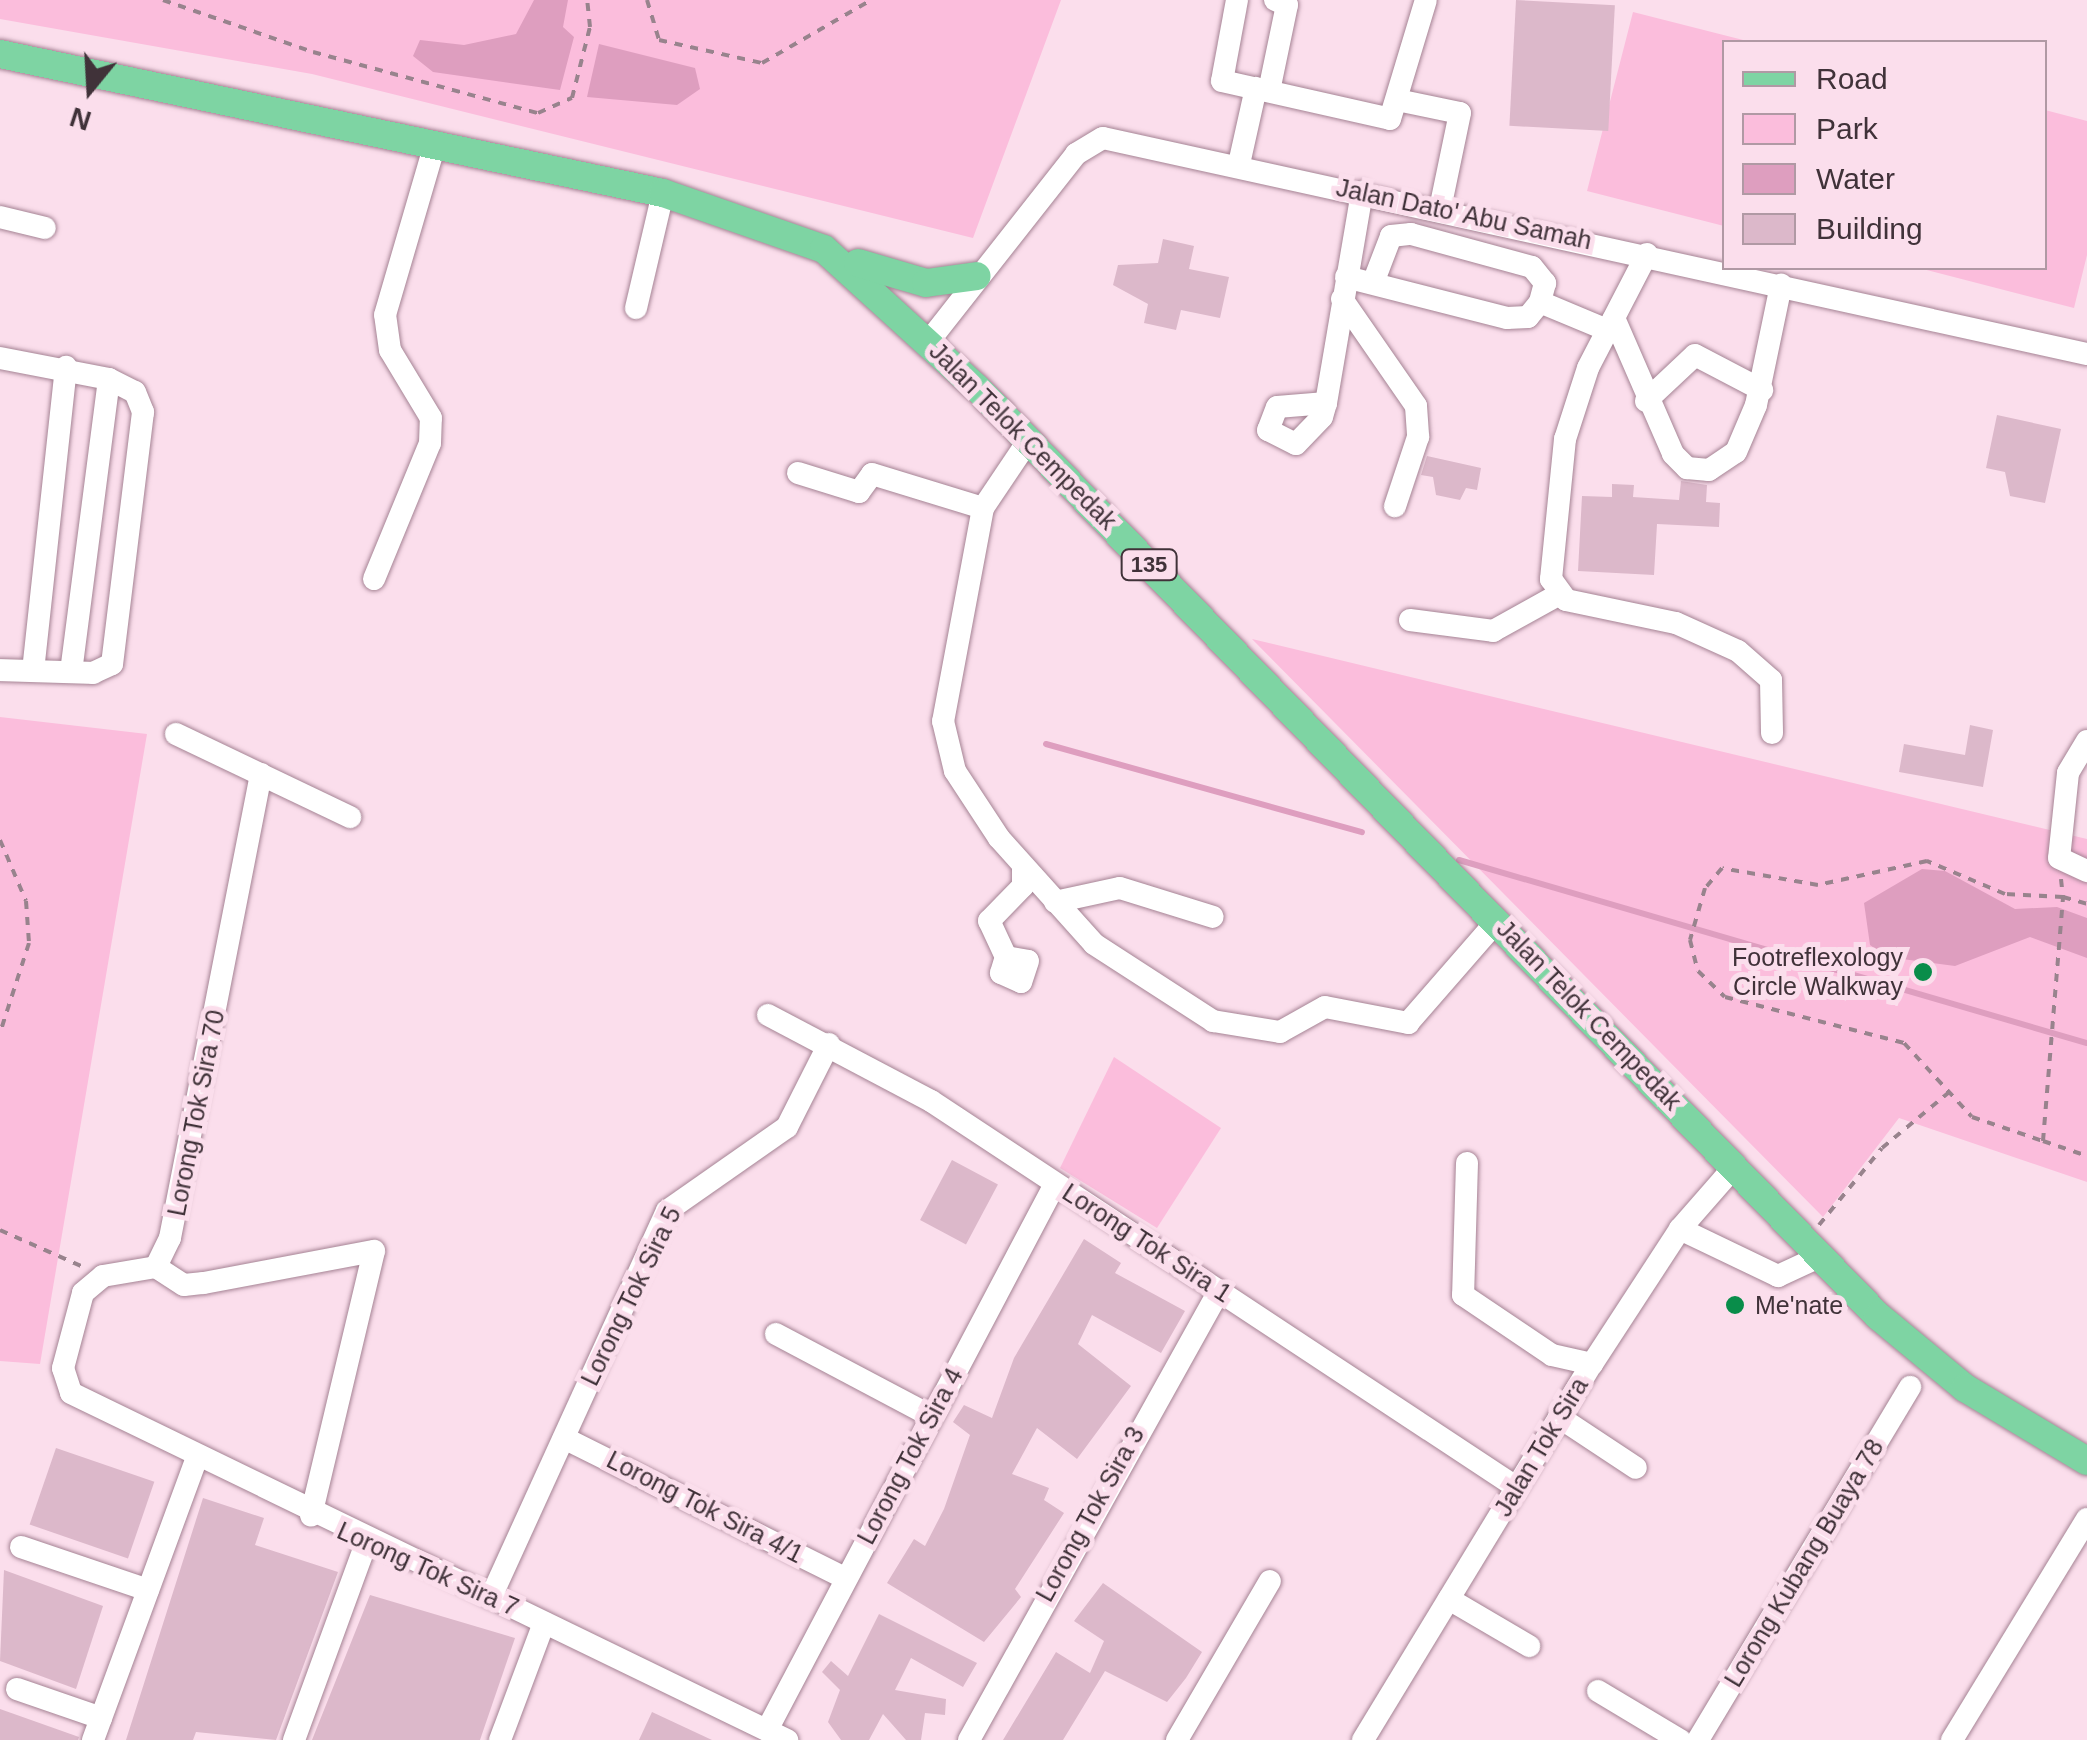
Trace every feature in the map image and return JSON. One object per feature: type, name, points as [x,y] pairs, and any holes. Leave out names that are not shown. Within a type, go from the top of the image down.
[{"type":"main road","name":"Jalan Telok Cempedak","points":[[0,54],[663,194],[824,249],[929,340],[1814,1248],[1935,1366],[2087,1461]]},
{"type":"main road","points":[[824,249],[905,280],[978,276]]},
{"type":"street","points":[[1237,0],[1222,81],[1390,118],[1402,101],[1426,0]]},
{"type":"street","points":[[1239,164],[1286,10],[1274,0]]},
{"type":"street","points":[[1402,101],[1460,113],[1440,208]]},
{"type":"street","name":"Jalan Dato' Abu Samah","points":[[929,340],[1086,144],[1121,138],[2087,354]]},
{"type":"street","points":[[374,580],[430,443],[431,418],[390,350],[385,315],[435,144]]},
{"type":"street","points":[[1326,403],[1362,192]]},
{"type":"street","points":[[636,308],[663,194]]},
{"type":"street","points":[[0,217],[46,228]]},
{"type":"street","points":[[1344,288],[1372,284],[1507,318],[1528,317],[1540,302],[1545,283],[1532,266],[1411,234],[1392,236],[1372,284]]},
{"type":"street","points":[[1558,595],[1558,473],[1611,324],[1647,254]]},
{"type":"street","points":[[1540,302],[1611,324],[1646,401],[1680,462],[1709,470],[1736,452],[1762,390],[1781,284]]},
{"type":"street","points":[[1344,288],[1416,406],[1418,436],[1395,506]]},
{"type":"street","points":[[1646,401],[1695,356],[1762,390]]},
{"type":"street","points":[[0,358],[66,367],[109,379],[134,392],[143,412],[117,654],[106,670],[0,670]]},
{"type":"street","points":[[33,671],[66,367]]},
{"type":"street","points":[[71,672],[109,379]]},
{"type":"street","points":[[1028,441],[983,508],[942,721],[955,771],[1022,867],[1055,902],[1118,963],[1213,1021],[1280,1032],[1334,1006],[1408,1023],[1498,921]]},
{"type":"street","points":[[798,473],[858,492],[872,474],[983,508]]},
{"type":"street","points":[[1410,620],[1493,631],[1558,595],[1676,624],[1738,650],[1771,680],[1772,733]]},
{"type":"street","points":[[176,734],[350,816]]},
{"type":"street","points":[[2087,741],[2068,774],[2060,865],[2087,871]]},
{"type":"street","name":"Lorong Tok Sira 70","points":[[156,1267],[181,1194],[261,774]]},
{"type":"street","points":[[1006,957],[990,916],[1023,886],[1022,867]]},
{"type":"street","points":[[1055,902],[1120,888],[1213,917]]},
{"type":"street","name":"Lorong Tok Sira 1","points":[[768,1015],[829,1044],[1055,1184],[1516,1487]]},
{"type":"street","name":"Lorong Tok Sira 5","points":[[491,1597],[667,1211],[787,1127],[829,1044]]},
{"type":"street","points":[[1468,1164],[1463,1295],[1552,1355],[1592,1364]]},
{"type":"street","name":"Jalan Tok Sira","points":[[1363,1740],[1592,1364],[1680,1229],[1735,1166]]},
{"type":"street","name":"Lorong Tok Sira 4","points":[[763,1733],[1055,1184]]},
{"type":"street","points":[[1680,1229],[1778,1276],[1814,1248]]},
{"type":"street","points":[[90,1284],[156,1267],[184,1284],[204,1283],[374,1251],[311,1516]]},
{"type":"street","name":"Lorong Tok Sira 7","points":[[90,1284],[63,1368],[71,1393],[311,1516],[544,1622],[763,1733]]},
{"type":"street","name":"Lorong Tok Sira 3","points":[[969,1740],[1218,1291]]},
{"type":"street","points":[[776,1334],[930,1416]]},
{"type":"street","name":"Lorong Kubang Buaya 78","points":[[1698,1740],[1910,1387]]},
{"type":"street","points":[[1559,1418],[1636,1468]]},
{"type":"street","name":"Lorong Tok Sira 4/1","points":[[564,1438],[845,1578]]},
{"type":"street","points":[[17,1689],[97,1729],[197,1458]]},
{"type":"street","points":[[1952,1740],[2087,1519]]},
{"type":"street","points":[[294,1740],[366,1543]]},
{"type":"street","points":[[22,1547],[148,1590]]},
{"type":"street","points":[[1178,1740],[1270,1581]]},
{"type":"street","points":[[1449,1598],[1529,1646]]},
{"type":"street","points":[[500,1740],[544,1622]]},
{"type":"street","points":[[1598,1690],[1680,1740]]},
{"type":"path","points":[[163,0],[330,58],[538,113],[572,98],[590,27],[586,0]]},
{"type":"path","points":[[648,0],[659,40],[762,63],[871,0]]},
{"type":"path","points":[[0,840],[26,901],[29,943],[0,1033]]},
{"type":"path","points":[[2087,904],[2005,894],[1927,862],[1818,886],[1722,868],[1695,918],[1690,940],[1698,970],[1725,997],[1904,1043],[1972,1116],[2087,1156]]},
{"type":"path","points":[[2043,1141],[2063,901],[2060,865]]},
{"type":"path","points":[[1814,1248],[1882,1148],[1948,1093]]},
{"type":"path","points":[[0,1230],[80,1265],[90,1284]]},
{"type":"green space","points":[[0,0],[1061,0],[973,238],[312,74],[0,19]]},
{"type":"green space","points":[[1633,12],[1743,40],[1722,40],[1722,225],[1587,191]]},
{"type":"green space","points":[[2047,111],[2087,121],[2087,255],[2074,308],[1927,270],[2047,270]]},
{"type":"green space","points":[[1252,639],[2087,839],[2087,1182],[1899,1118],[1823,1217]]},
{"type":"green space","points":[[0,717],[147,734],[40,1364],[0,1361]]},
{"type":"green space","points":[[1114,1057],[1221,1128],[1157,1228],[1060,1168]]},
{"type":"water","points":[[534,0],[568,0],[563,27],[574,37],[560,90],[433,72],[413,56],[420,40],[464,45],[516,34]]},
{"type":"water","points":[[599,44],[695,68],[700,89],[677,105],[587,97]]},
{"type":"water","points":[[1922,869],[1945,871],[2015,909],[2057,907],[2087,918],[2087,958],[2030,937],[1955,966],[1887,957],[1870,945],[1864,903]]},
{"type":"building","points":[[1516,0],[1615,5],[1608,131],[1509,126]]},
{"type":"building","points":[[1163,239],[1194,246],[1189,269],[1229,277],[1220,318],[1181,310],[1176,330],[1144,323],[1148,304],[1113,285],[1118,265],[1158,263]]},
{"type":"building","points":[[1997,415],[2061,429],[2045,503],[2010,496],[2005,472],[1986,468]]},
{"type":"building","points":[[1427,456],[1481,468],[1477,490],[1466,488],[1460,500],[1436,495],[1433,477],[1421,475]]},
{"type":"building","points":[[1681,481],[1707,485],[1706,502],[1720,503],[1719,527],[1657,524],[1654,575],[1578,571],[1582,496],[1612,497],[1612,484],[1634,485],[1633,497],[1679,500]]},
{"type":"building","points":[[1970,725],[1993,730],[1983,787],[1899,772],[1904,744],[1965,755]]},
{"type":"building","points":[[952,1160],[998,1184],[966,1244],[920,1220]]},
{"type":"building","points":[[1084,1239],[1121,1263],[1115,1273],[1185,1311],[1161,1353],[1092,1315],[1078,1344],[1131,1386],[1077,1459],[1037,1428],[1012,1474],[1049,1488],[1044,1500],[1064,1513],[1015,1589],[1021,1597],[984,1642],[887,1583],[914,1539],[925,1546],[944,1509],[970,1435],[953,1422],[964,1405],[992,1418],[1014,1358]]},
{"type":"building","points":[[56,1448],[154,1482],[128,1558],[30,1525]]},
{"type":"building","points":[[203,1498],[264,1518],[255,1545],[338,1572],[276,1740],[196,1732],[193,1740],[126,1740]]},
{"type":"building","points":[[4,1570],[103,1606],[76,1689],[0,1661]]},
{"type":"building","points":[[1103,1583],[1202,1652],[1186,1678],[1167,1702],[1105,1671],[1063,1740],[1003,1740],[1056,1652],[1090,1673],[1104,1641],[1074,1621]]},
{"type":"building","points":[[370,1595],[515,1638],[480,1740],[312,1740]]},
{"type":"building","points":[[879,1614],[977,1663],[963,1687],[911,1658],[895,1690],[946,1699],[945,1715],[925,1713],[921,1740],[906,1740],[883,1714],[869,1740],[841,1740],[828,1722],[840,1690],[822,1672],[831,1661],[848,1676]]},
{"type":"building","points":[[0,1709],[79,1737],[78,1740],[0,1740]]},
{"type":"building","points":[[652,1712],[712,1740],[639,1740]]},
{"type":"waterway","points":[[1046,744],[1362,832]]},
{"type":"waterway","points":[[1459,860],[2087,1043]]},
{"type":"place","name":"Footreflexology Circle Walkway","points":[[1923,972]]},
{"type":"place","name":"Me'nate","points":[[1735,1305]]}]
